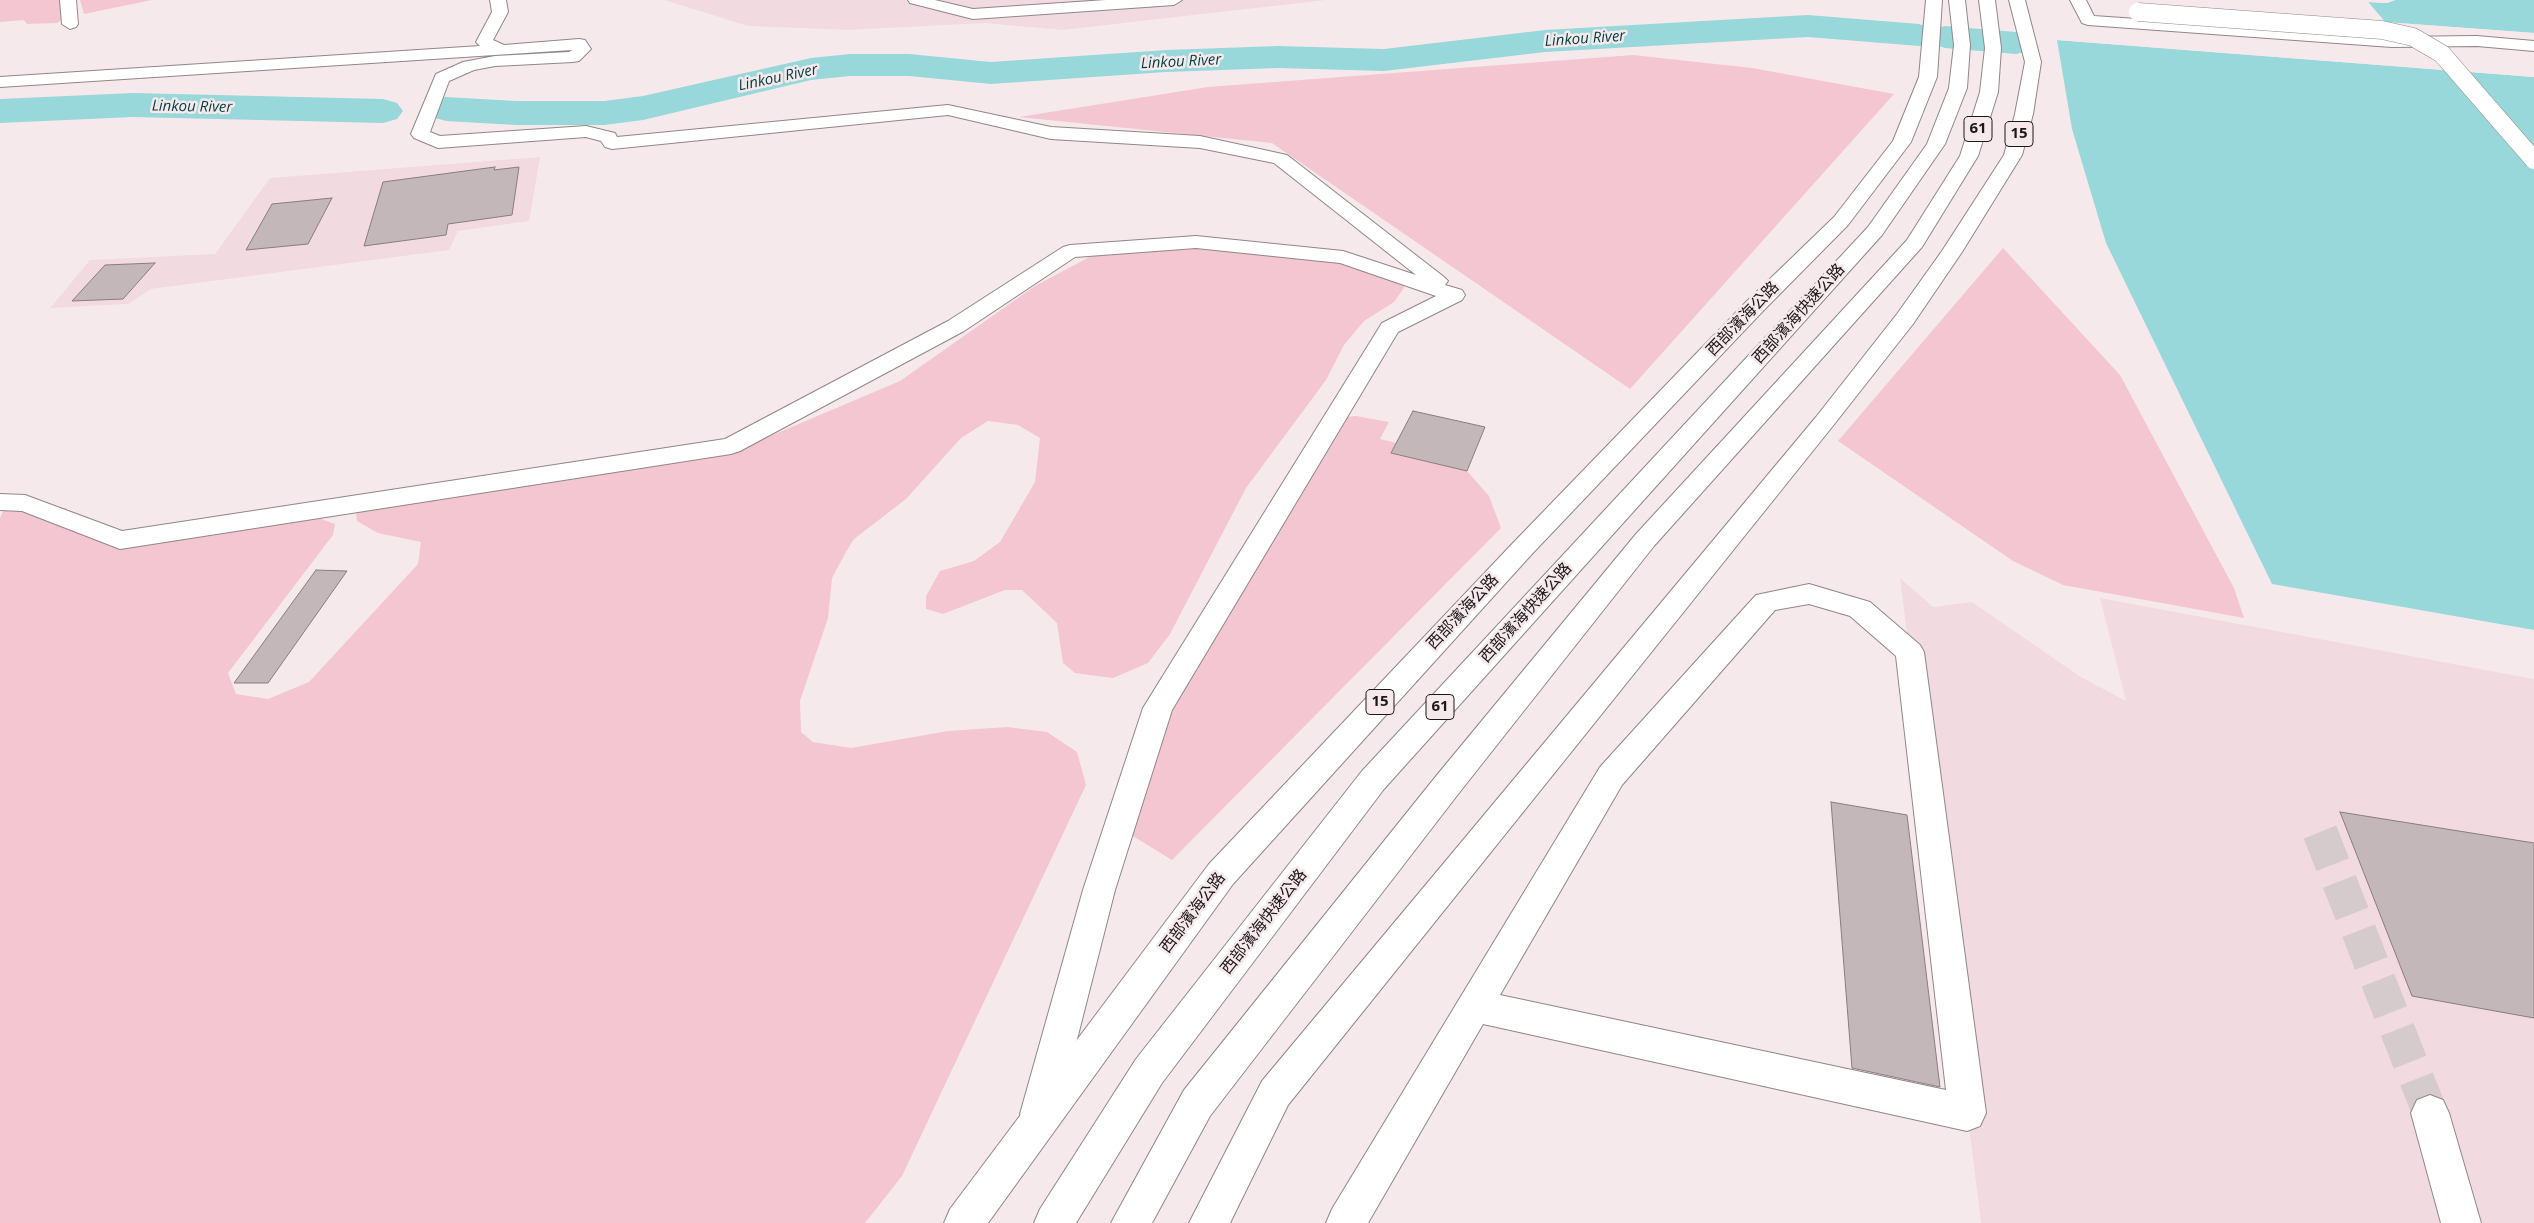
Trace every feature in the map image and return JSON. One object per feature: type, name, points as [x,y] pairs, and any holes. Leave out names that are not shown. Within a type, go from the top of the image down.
[{"type":"main road","points":[[68,0],[70,24]]},
{"type":"main road","points":[[498,0],[500,12],[484,42],[502,50]]},
{"type":"main road","points":[[927,1],[973,14],[1135,1],[1174,0]]},
{"type":"main road","name":"西部濱海公路","points":[[964,1223],[1221,874],[1522,549],[1755,306],[1841,220],[1902,142],[1928,76],[1934,0]]},
{"type":"main road","name":"西部濱海快速公路","points":[[1054,1223],[1149,1071],[1373,780],[1875,231],[1936,144],[1958,88],[1962,45],[1958,0]]},
{"type":"main road","name":"61","points":[[1131,1223],[1197,1103],[1448,784],[1645,540],[1915,243],[1969,156],[1989,92],[1993,48],[1987,0]]},
{"type":"main road","name":"15","points":[[1209,1223],[1275,1093],[1824,422],[1905,319],[1952,252],[2013,154],[2024,114],[2032,62],[2017,0]]},
{"type":"main road","points":[[2080,3],[2138,12],[2382,30],[2413,37],[2442,54],[2534,160]]},
{"type":"main road","points":[[2080,3],[2088,20],[2392,42],[2478,41],[2534,46]]},
{"type":"main road","points":[[0,82],[579,44],[583,49],[573,57],[495,61],[469,66],[442,78],[420,134],[438,142],[586,131],[608,137],[612,143],[948,110],[1051,134],[1200,142],[1280,159],[1454,295]]},
{"type":"main road","points":[[0,502],[25,503],[120,540],[731,446],[956,326],[1070,252],[1196,242],[1343,257],[1454,295]]},
{"type":"main road","points":[[1037,1124],[1099,890],[1158,708],[1274,521],[1390,328],[1454,295]]},
{"type":"main road","points":[[1346,1223],[1611,776],[1766,602],[1809,594],[1860,609],[1910,652],[1967,1113],[1475,1006]]},
{"type":"main road","points":[[2430,1113],[2462,1223]]},
{"type":"shaded area","points":[[0,0],[63,0],[66,9],[57,23],[27,24],[24,20],[0,22]]},
{"type":"shaded area","points":[[80,0],[152,0],[84,14]]},
{"type":"shaded area","points":[[664,0],[1326,0],[1062,30],[985,23],[848,30],[748,26]]},
{"type":"shaded area","points":[[1633,55],[1752,68],[1894,94],[1630,389],[1272,143],[1019,117],[1208,87]]},
{"type":"shaded area","points":[[540,157],[529,221],[458,231],[449,250],[151,289],[128,304],[50,308],[90,260],[215,254],[270,178]]},
{"type":"shaded area","points":[[1164,246],[1269,250],[1321,255],[1403,280],[1404,288],[1394,302],[1364,321],[1344,345],[1326,380],[1246,488],[1170,634],[1148,663],[1113,678],[1075,673],[1063,663],[1057,623],[1022,590],[1005,590],[943,614],[926,609],[926,596],[940,571],[974,561],[1000,542],[1035,482],[1040,438],[1018,425],[988,421],[961,438],[906,499],[854,539],[846,552],[832,578],[828,618],[800,701],[801,732],[813,742],[851,748],[948,731],[1007,727],[1047,732],[1077,752],[1086,785],[902,1176],[865,1223],[0,1223],[0,518],[6,505],[66,508],[72,526],[129,535],[310,515],[335,524],[333,535],[228,673],[236,694],[268,699],[309,682],[418,564],[421,542],[378,533],[357,521],[356,512],[621,464],[701,460],[735,451],[900,381],[1035,286],[1097,253]]},
{"type":"shaded area","points":[[2003,248],[2120,375],[2234,588],[2244,618],[2063,585],[2013,561],[1838,441]]},
{"type":"shaded area","points":[[1356,416],[1389,422],[1380,439],[1396,443],[1391,453],[1467,471],[1489,496],[1501,528],[1172,860],[1131,835],[1147,746],[1345,417]]},
{"type":"shaded area","points":[[1900,578],[1933,607],[1972,602],[2081,677],[2126,701],[2100,598],[2534,679],[2534,1223],[1981,1223]]},
{"type":"water","points":[[2395,0],[2534,0],[2534,33],[2385,22],[2368,2],[2387,3]]},
{"type":"water","points":[[2057,40],[2534,77],[2534,630],[2272,584],[2106,243],[2072,129]]},
{"type":"pier","points":[[2366,0],[2395,0],[2387,3],[2368,2],[2385,22],[2534,33],[2534,36],[2384,24],[2366,4]]},
{"type":"pier","points":[[2056,37],[2534,74],[2534,77],[2057,40]]},
{"type":"building","points":[[495,167],[494,170],[519,167],[512,215],[448,224],[446,235],[364,246],[383,182]]},
{"type":"building","points":[[332,198],[308,244],[246,250],[272,204]]},
{"type":"building","points":[[155,263],[123,299],[72,301],[105,265]]},
{"type":"building","points":[[1413,411],[1485,427],[1467,471],[1391,453]]},
{"type":"building","points":[[316,570],[347,571],[268,683],[234,683]]},
{"type":"building","points":[[1831,802],[1907,815],[1940,1087],[1852,1068]]},
{"type":"building","points":[[2340,812],[2534,843],[2534,1018],[2412,996]]},
{"type":"waterway","name":"Linkou River","points":[[446,109],[516,113],[604,113],[643,108],[811,69],[850,65],[909,65],[991,73],[1166,61],[1278,57],[1384,60],[1415,58],[1545,41],[1808,26],[1919,35]]},
{"type":"waterway","name":"Linkou River","points":[[1945,37],[2016,43]]},
{"type":"waterway","name":"Linkou River","points":[[0,111],[133,105],[383,111]]},
{"type":"tunnel","points":[[2320,832],[2430,1113]]}]
